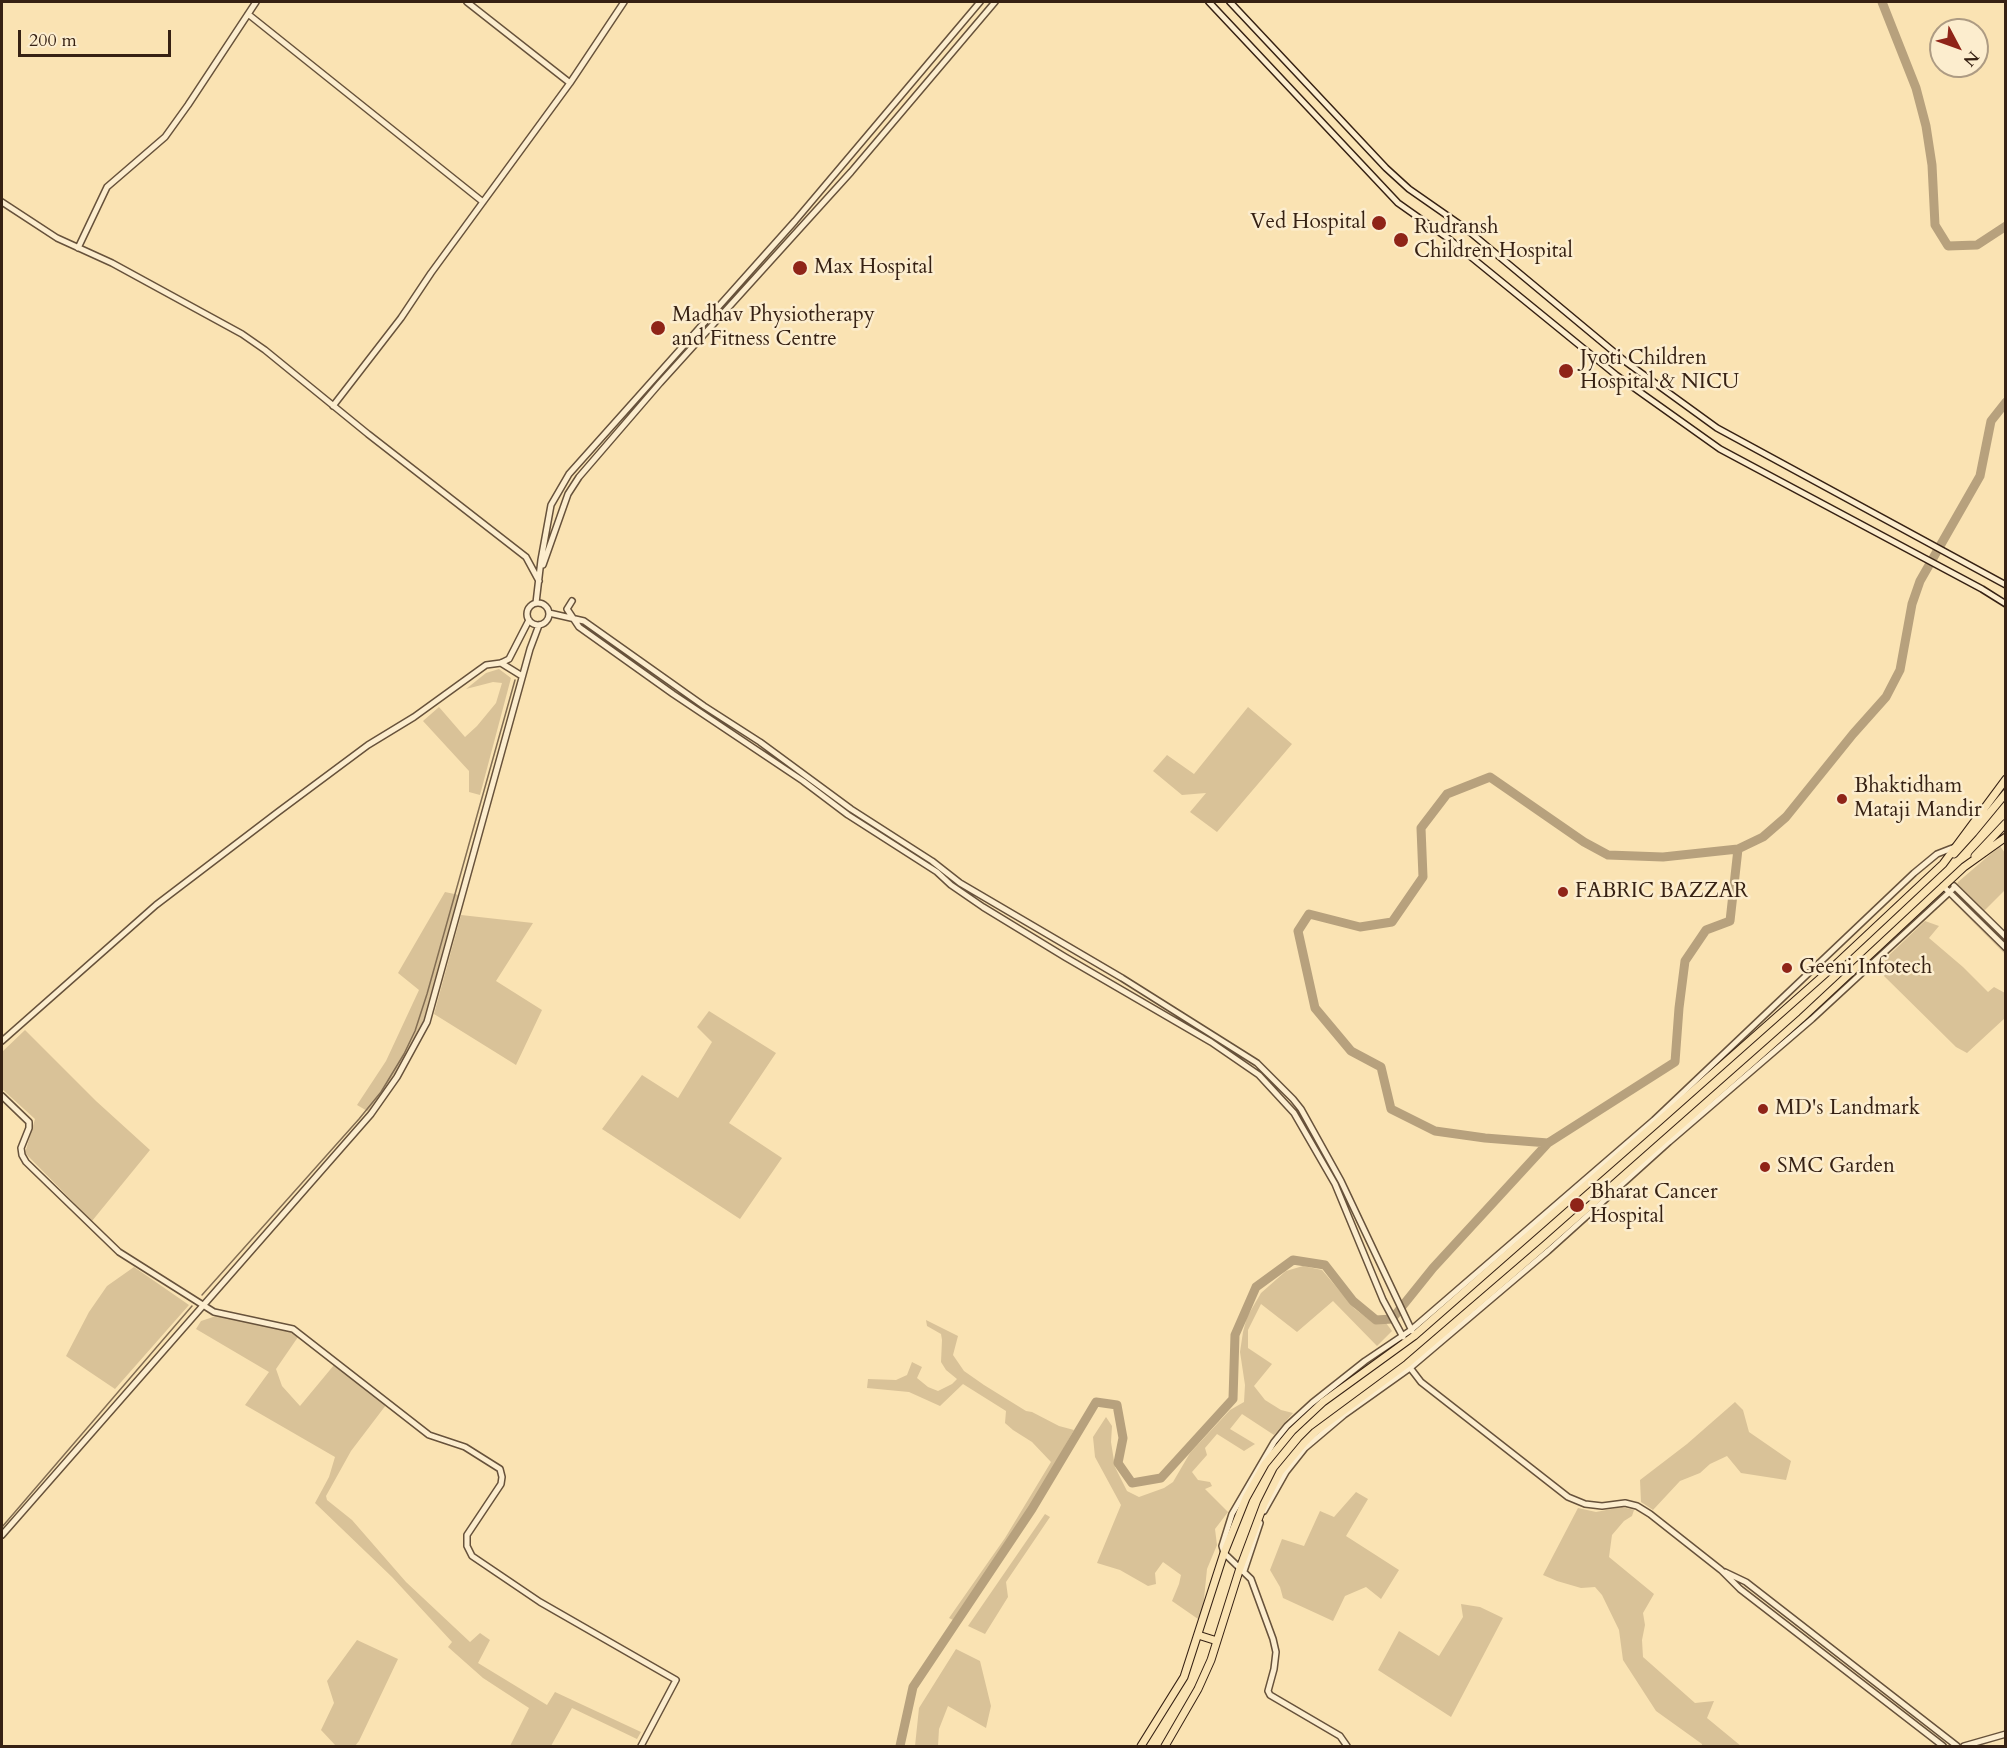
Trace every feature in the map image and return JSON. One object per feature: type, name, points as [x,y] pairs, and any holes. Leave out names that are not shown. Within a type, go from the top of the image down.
[{"type":"highway","points":[[1943,864],[2006,779]]},
{"type":"highway","points":[[1141,1746],[1184,1677],[1239,1513],[1265,1464],[1292,1431],[1323,1402],[1404,1339],[1411,1330],[1713,1074],[1943,864],[1973,833],[2006,793]]},
{"type":"highway","points":[[1165,1746],[1198,1689],[1264,1504],[1280,1472],[1292,1458],[1316,1432],[1408,1366],[1802,1018],[1964,867],[2006,822]]},
{"type":"highway","points":[[1964,867],[2006,837]]},
{"type":"highway","points":[[1890,936],[1900,939]]},
{"type":"highway","points":[[1802,1018],[1812,1019]]},
{"type":"highway","points":[[1713,1065],[1713,1074]]},
{"type":"highway","points":[[1734,1078],[1746,1076]]},
{"type":"highway","points":[[1198,1635],[1217,1641]]},
{"type":"street","points":[[78,248],[107,187],[165,137],[256,2]]},
{"type":"street","points":[[467,2],[570,83]]},
{"type":"street","points":[[333,406],[400,318],[570,83],[624,2]]},
{"type":"street","points":[[2,1041],[156,905],[270,818],[368,745],[414,717],[486,665],[501,663],[512,656],[529,620],[528,610],[536,603],[551,505],[568,474],[795,220],[980,2]]},
{"type":"street","points":[[541,569],[568,494],[579,477],[660,383],[851,171],[995,2]]},
{"type":"street","points":[[1209,2],[1398,202],[1455,243],[1616,375],[1720,449],[2006,604]]},
{"type":"street","points":[[1230,2],[1393,176],[1465,228],[1626,362],[1717,428],[2006,585]]},
{"type":"street","points":[[248,14],[483,202]]},
{"type":"street","points":[[2,202],[57,238],[112,263],[242,334],[526,557],[539,581]]},
{"type":"street","points":[[526,557],[541,560]]},
{"type":"street","points":[[572,601],[567,609],[579,627],[673,694],[803,781],[848,815],[937,872],[951,885],[983,907],[1211,1042],[1258,1075],[1294,1113],[1335,1184],[1383,1300],[1404,1339]]},
{"type":"street","points":[[536,603],[544,604],[549,613],[584,621],[704,706],[760,742],[850,809],[932,861],[960,883],[1208,1031],[1264,1069],[1300,1109],[1341,1181],[1411,1330],[1654,1120],[1914,873],[1937,854],[1954,847]]},
{"type":"street","points":[[2,1535],[371,1114],[397,1077],[427,1022],[517,673],[539,625],[545,622],[549,613]]},
{"type":"street","points":[[529,620],[539,625]]},
{"type":"street","points":[[501,663],[517,673]]},
{"type":"street","points":[[1946,884],[1955,887],[2006,937]]},
{"type":"street","points":[[1946,884],[1949,893],[2006,948]]},
{"type":"street","points":[[1943,1746],[1740,1590],[1720,1570],[1650,1514],[1637,1506],[1625,1503],[1602,1506],[1585,1504],[1568,1497],[1421,1382],[1408,1366],[1548,1251],[1669,1142],[1812,1019],[1955,887]]},
{"type":"street","points":[[1258,1075],[1264,1069]]},
{"type":"street","points":[[2,1096],[29,1122],[21,1148],[26,1162],[119,1252],[214,1312],[293,1329],[429,1435],[465,1447],[500,1469],[501,1484],[467,1535],[467,1546],[471,1556],[540,1602],[676,1680],[641,1746]]},
{"type":"street","points":[[1224,1553],[1249,1575],[1276,1652],[1268,1691],[1273,1697],[1340,1736],[1347,1746]]},
{"type":"street","points":[[1720,1570],[1746,1582],[1957,1746]]},
{"type":"street","points":[[1964,1746],[2006,1734]]},
{"type":"shaded area","points":[[499,669],[511,678],[480,795],[469,792],[469,771],[423,721],[439,707],[465,737],[496,703],[502,683],[493,682],[466,689],[486,673]]},
{"type":"shaded area","points":[[1248,707],[1292,744],[1217,832],[1190,812],[1206,793],[1182,795],[1153,771],[1167,755],[1194,774]]},
{"type":"shaded area","points":[[2000,846],[2005,853],[2005,890],[1980,915],[2005,940],[2005,954],[1951,900],[1958,882]]},
{"type":"shaded area","points":[[445,892],[459,895],[425,1021],[395,1075],[369,1112],[357,1105],[386,1061],[419,990],[398,973]]},
{"type":"shaded area","points":[[461,915],[533,923],[496,981],[542,1010],[516,1065],[434,1014]]},
{"type":"shaded area","points":[[1925,921],[1939,926],[1929,938],[1988,992],[1994,987],[2005,993],[2005,1018],[1967,1053],[1956,1047],[1884,976],[1882,967],[1886,958]]},
{"type":"shaded area","points":[[709,1011],[776,1053],[729,1123],[782,1158],[740,1219],[602,1129],[642,1075],[678,1098],[712,1042],[697,1027]]},
{"type":"shaded area","points":[[25,1030],[96,1101],[150,1150],[92,1221],[25,1153],[35,1119],[2,1089],[2,1052]]},
{"type":"shaded area","points":[[1303,1266],[1322,1270],[1355,1309],[1375,1324],[1386,1323],[1392,1331],[1377,1346],[1333,1301],[1297,1332],[1261,1304],[1248,1330],[1248,1348],[1272,1364],[1254,1386],[1265,1400],[1281,1410],[1293,1413],[1274,1435],[1242,1414],[1230,1429],[1255,1444],[1244,1451],[1217,1434],[1205,1448],[1207,1455],[1192,1472],[1198,1480],[1210,1482],[1212,1486],[1205,1489],[1228,1512],[1215,1529],[1217,1545],[1207,1569],[1203,1609],[1198,1619],[1172,1601],[1181,1575],[1163,1562],[1155,1573],[1156,1584],[1148,1586],[1120,1570],[1097,1563],[1121,1505],[1095,1457],[1093,1437],[1106,1417],[1112,1426],[1111,1442],[1115,1467],[1127,1491],[1139,1497],[1164,1488],[1173,1482],[1190,1453],[1230,1410],[1244,1402],[1245,1385],[1240,1352],[1243,1332],[1247,1317],[1261,1293],[1286,1271]]},
{"type":"shaded area","points":[[134,1267],[189,1305],[115,1389],[66,1356],[89,1312],[107,1286]]},
{"type":"shaded area","points":[[216,1316],[290,1331],[298,1337],[276,1369],[282,1386],[300,1406],[334,1365],[386,1405],[351,1451],[326,1496],[327,1500],[352,1520],[406,1582],[470,1642],[480,1633],[490,1640],[478,1663],[547,1705],[555,1692],[641,1732],[637,1739],[572,1708],[551,1746],[510,1746],[529,1708],[483,1678],[448,1647],[452,1642],[392,1577],[315,1503],[329,1477],[335,1457],[245,1405],[269,1372],[196,1329],[201,1321]]},
{"type":"shaded area","points":[[926,1320],[958,1336],[953,1355],[964,1371],[1026,1411],[1059,1426],[1074,1430],[1021,1523],[953,1620],[949,1618],[1005,1538],[1051,1462],[1032,1442],[1005,1423],[1006,1411],[963,1384],[940,1406],[909,1392],[867,1388],[868,1379],[896,1380],[907,1375],[912,1362],[922,1367],[917,1378],[928,1387],[938,1391],[957,1379],[946,1370],[941,1362],[941,1334],[927,1326]]},
{"type":"shaded area","points":[[1735,1402],[1743,1410],[1749,1432],[1791,1461],[1786,1480],[1741,1473],[1727,1456],[1710,1464],[1700,1473],[1680,1481],[1653,1510],[1641,1502],[1640,1480],[1687,1444]]},
{"type":"shaded area","points":[[1356,1492],[1368,1499],[1346,1536],[1399,1570],[1381,1599],[1366,1587],[1345,1596],[1333,1621],[1283,1598],[1280,1587],[1270,1570],[1282,1539],[1304,1546],[1320,1511],[1334,1517]]},
{"type":"shaded area","points":[[1622,1507],[1634,1510],[1632,1516],[1624,1521],[1612,1535],[1609,1557],[1654,1594],[1643,1613],[1645,1625],[1642,1640],[1643,1657],[1695,1703],[1714,1701],[1707,1718],[1741,1746],[1702,1746],[1656,1711],[1623,1660],[1619,1630],[1602,1595],[1595,1587],[1581,1588],[1543,1575],[1578,1508],[1596,1512]]},
{"type":"shaded area","points":[[1045,1514],[1050,1517],[1006,1582],[1008,1597],[985,1634],[968,1626]]},
{"type":"shaded area","points":[[1461,1604],[1480,1607],[1503,1618],[1451,1717],[1378,1670],[1399,1631],[1439,1656],[1463,1617]]},
{"type":"shaded area","points":[[357,1640],[398,1659],[359,1741],[355,1746],[336,1746],[321,1730],[334,1703],[327,1681]]},
{"type":"shaded area","points":[[956,1649],[980,1661],[991,1706],[986,1728],[948,1706],[939,1729],[938,1746],[915,1746],[919,1708]]},
{"type":"waterway","points":[[1882,2],[1916,88],[1926,126],[1932,165],[1935,225],[1948,246],[1977,245],[2006,226]]},
{"type":"waterway","points":[[900,1746],[913,1687],[1032,1509],[1096,1402],[1117,1405],[1123,1438],[1118,1463],[1132,1483],[1161,1478],[1233,1399],[1235,1335],[1256,1287],[1293,1260],[1325,1265],[1353,1301],[1376,1320],[1392,1319],[1433,1268],[1548,1143],[1435,1131],[1391,1109],[1381,1067],[1351,1051],[1315,1008],[1298,931],[1309,914],[1360,927],[1392,922],[1423,877],[1421,828],[1447,794],[1490,777],[1584,842],[1608,855],[1663,857],[1738,849],[1763,837],[1786,817],[1886,697],[1900,670],[1912,604],[1920,581],[1980,476],[1991,421],[2006,402]]},
{"type":"waterway","points":[[202,1295],[359,1119],[381,1092],[404,1054],[415,1031],[427,994],[515,680]]},
{"type":"waterway","points":[[1548,1143],[1675,1062],[1685,961],[1706,930],[1730,921],[1738,849]]},
{"type":"waterway","points":[[2,1527],[192,1306]]},
{"type":"place","name":"Ved Hospital","points":[[1379,223]]},
{"type":"place","name":"Rudransh Children Hospital","points":[[1401,240]]},
{"type":"place","name":"Max Hospital","points":[[800,268]]},
{"type":"place","name":"Madhav Physiotherapy and Fitness Centre","points":[[658,328]]},
{"type":"place","name":"Jyoti Children Hospital & NICU","points":[[1566,371]]},
{"type":"place","name":"Bhaktidham Mataji Mandir","points":[[1842,799]]},
{"type":"place","name":"FABRIC BAZZAR","points":[[1563,892]]},
{"type":"place","name":"Geeni Infotech","points":[[1787,968]]},
{"type":"place","name":"MD's Landmark","points":[[1763,1109]]},
{"type":"place","name":"SMC Garden","points":[[1765,1167]]},
{"type":"place","name":"Bharat Cancer Hospital","points":[[1577,1205]]}]
